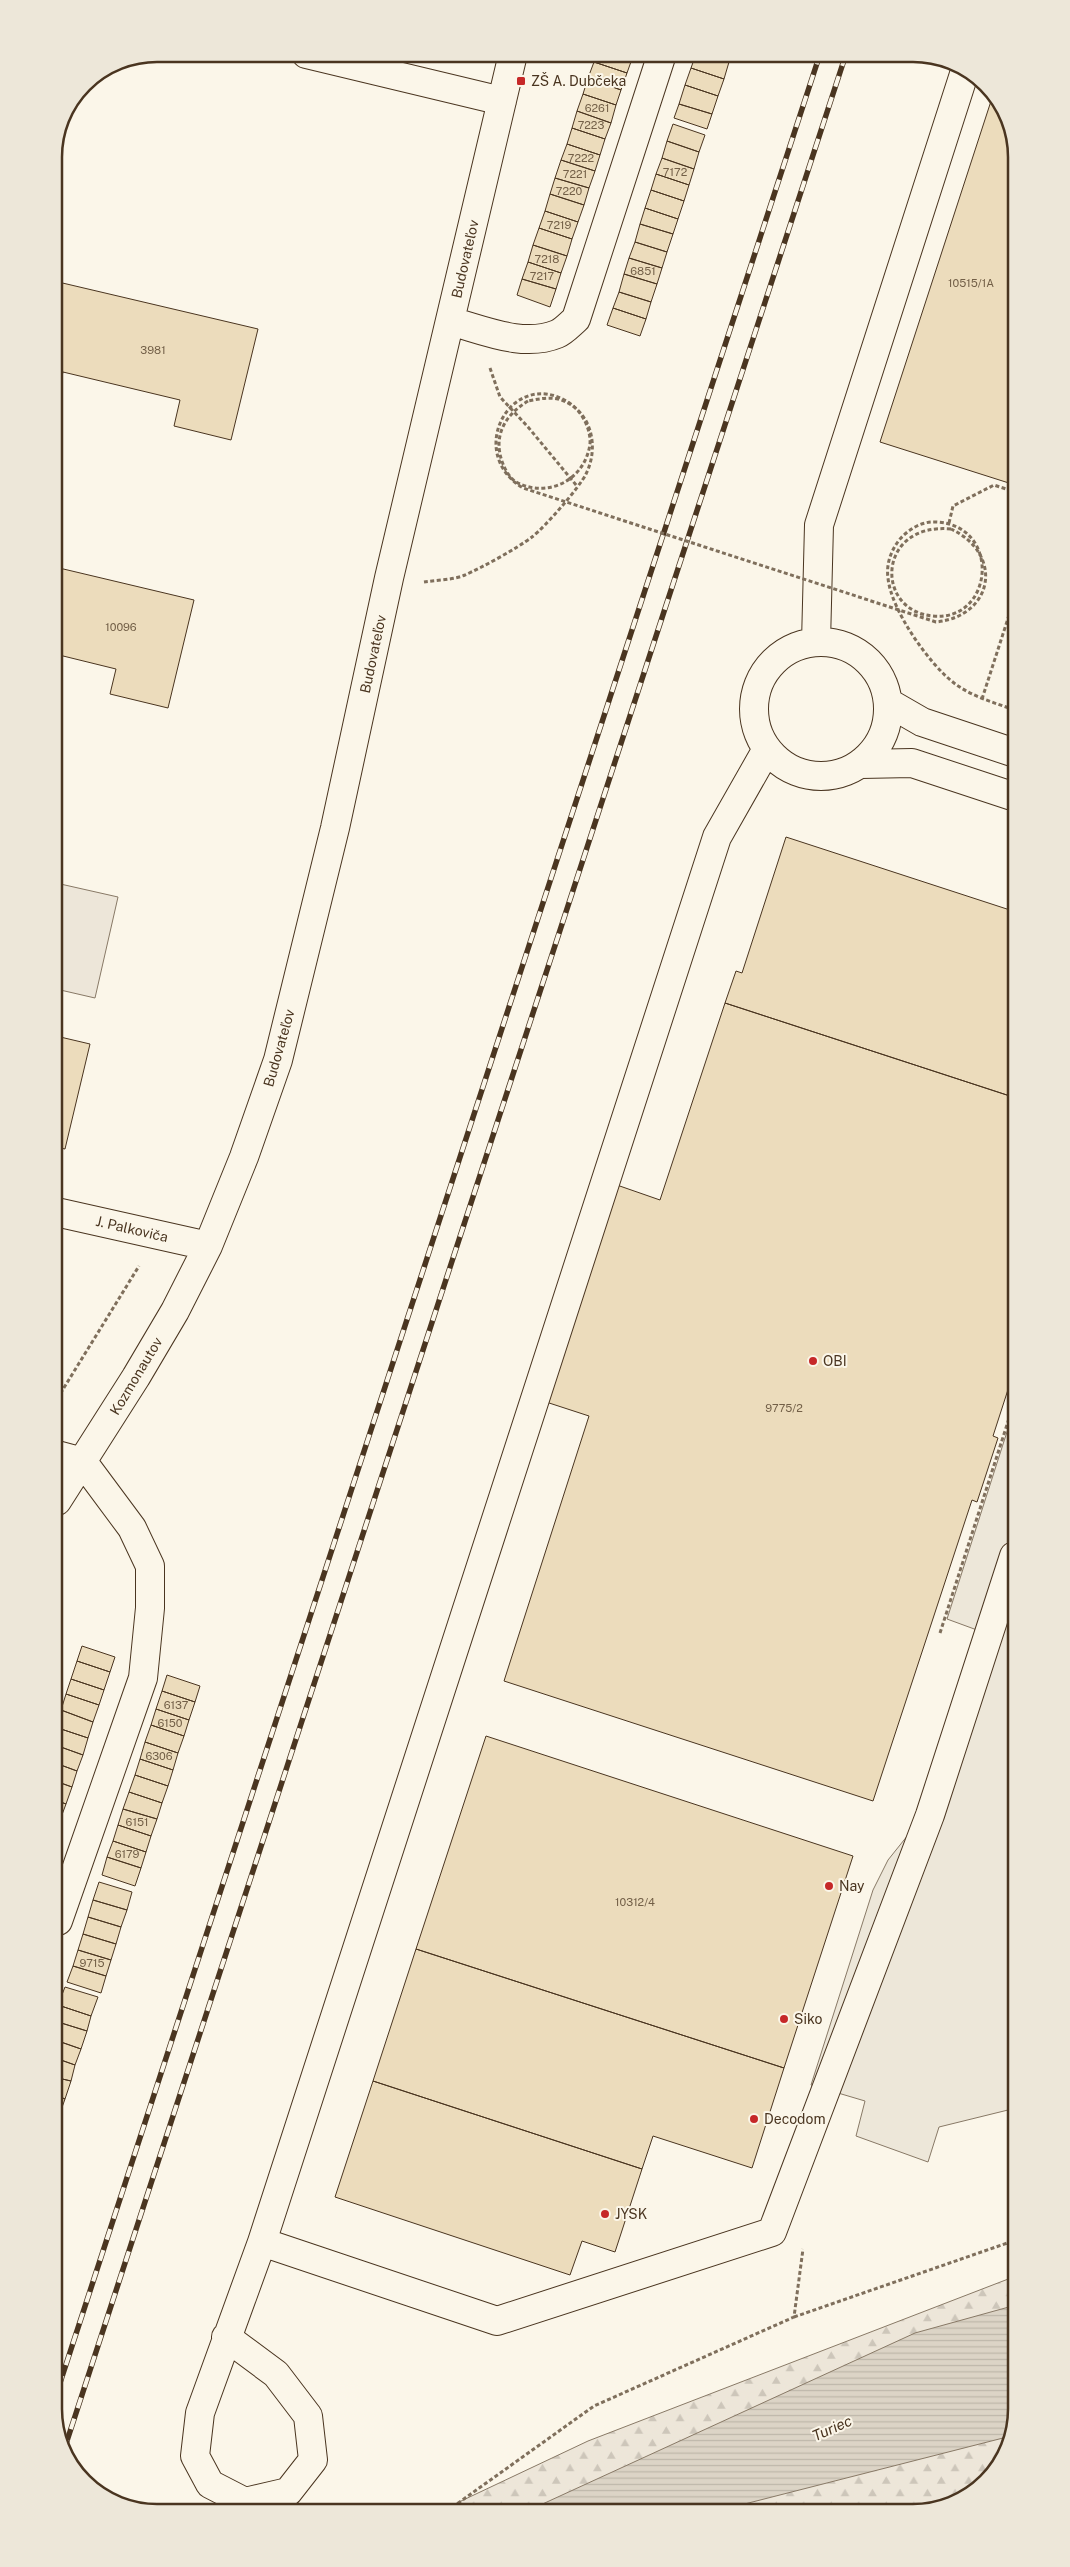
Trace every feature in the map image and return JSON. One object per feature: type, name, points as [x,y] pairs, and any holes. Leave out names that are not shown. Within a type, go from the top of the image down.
[{"type":"street","points":[[351,63],[502,101]]},
{"type":"street","name":"Budovateľov","points":[[208,1246],[244,1157],[278,1060],[335,828],[389,578],[511,63]]},
{"type":"street","points":[[450,321],[509,337],[535,339],[558,333],[576,319],[659,63]]},
{"type":"street","points":[[816,642],[819,524],[963,77]]},
{"type":"street","points":[[816,642],[833,642],[850,648],[865,658],[877,670],[885,686],[889,703],[888,720],[882,737],[873,752],[861,764],[846,772],[828,776],[811,776],[794,771],[779,762],[767,749],[758,734],[754,717],[754,698],[759,681],[769,666],[782,654],[798,646],[816,642]]},
{"type":"street","points":[[889,703],[922,722],[1008,751]]},
{"type":"street","points":[[226,2337],[276,2374],[308,2416],[313,2460],[288,2492],[245,2502],[210,2484],[195,2456],[200,2413],[226,2337],[262,2242],[717,838],[767,749]]},
{"type":"street","points":[[861,764],[912,763],[1008,795]]},
{"type":"street","name":"J. Palkoviča","points":[[63,1213],[208,1246]]},
{"type":"street","name":"Kozmonautov","points":[[62,1493],[175,1311],[208,1246]]},
{"type":"street","points":[[62,1457],[82,1462],[132,1528],[150,1566],[150,1608],[143,1678],[62,1909]]},
{"type":"street","points":[[262,2242],[497,2321],[772,2232],[930,1815],[1008,1574]]},
{"type":"path","points":[[484,330],[483,346],[500,398],[528,427],[578,486]]},
{"type":"path","points":[[421,582],[464,575],[532,537],[578,486],[586,474],[593,445],[591,430],[584,416],[578,411],[573,406],[559,399],[543,398],[528,401],[514,409],[504,422],[499,437],[499,453],[504,468],[515,481],[536,489],[555,487],[569,480],[584,463],[590,442],[587,426],[584,419],[580,412],[569,402],[555,396],[540,394],[525,397],[511,406],[501,418],[495,433],[496,450],[500,466],[511,481],[523,488],[936,622],[951,621],[965,614],[976,603],[984,590],[986,574],[984,560],[980,553],[976,546],[965,536],[951,529],[936,527],[921,530],[907,539],[897,551],[891,567],[893,587],[905,605],[912,609],[934,617],[949,614],[963,608],[974,598],[981,584],[984,569],[982,561],[981,554],[974,540],[963,530],[949,523],[934,522],[919,525],[905,533],[895,546],[889,561],[888,578],[894,599],[920,648],[954,683],[982,699],[1008,707]]},
{"type":"path","points":[[949,523],[953,506],[994,484],[1008,489]]},
{"type":"path","points":[[982,699],[1008,618]]},
{"type":"path","points":[[62,1390],[140,1265]]},
{"type":"path","points":[[940,1633],[1008,1421]]},
{"type":"path","points":[[457,2504],[594,2406],[794,2317],[1008,2243]]},
{"type":"path","points":[[794,2317],[804,2246]]},
{"type":"green space","points":[[63,885],[118,897],[95,998],[63,991]]},
{"type":"green space","points":[[1008,2279],[1007,2422],[998,2452],[992,2463],[980,2477],[966,2489],[955,2495],[925,2504],[455,2504],[588,2441]]},
{"type":"shaded area","points":[[1008,1429],[1008,2110],[939,2127],[928,2162],[856,2136],[865,2101],[811,2085],[873,1890],[888,1860],[912,1830],[977,1630],[947,1619]]},
{"type":"water","name":"Turiec","points":[[1008,2307],[1008,2410],[1003,2438],[745,2504],[543,2504],[915,2333]]},
{"type":"building","points":[[594,63],[627,73],[621,90],[588,78]]},
{"type":"building","points":[[597,63],[631,63],[627,73]]},
{"type":"building","points":[[693,63],[729,63],[724,79],[691,68]]},
{"type":"building","points":[[691,68],[724,79],[718,96],[685,85]]},
{"type":"building","points":[[588,78],[621,90],[616,105],[583,94]]},
{"type":"building","points":[[685,85],[718,96],[712,114],[679,104]]},
{"type":"building","points":[[583,94],[616,105],[611,123],[577,111]]},
{"type":"building","points":[[991,102],[998,115],[1004,133],[1008,157],[1008,483],[880,442]]},
{"type":"building","points":[[679,104],[712,114],[707,129],[674,118]]},
{"type":"building","points":[[577,111],[611,123],[605,139],[572,128]]},
{"type":"building","points":[[673,124],[705,135],[699,152],[667,141]]},
{"type":"building","points":[[572,128],[605,139],[600,155],[567,144]]},
{"type":"building","points":[[667,141],[699,152],[694,169],[662,158]]},
{"type":"building","points":[[567,144],[600,155],[595,171],[561,160]]},
{"type":"building","points":[[662,158],[694,169],[689,185],[656,174]]},
{"type":"building","points":[[561,160],[595,171],[589,188],[555,178]]},
{"type":"building","points":[[656,174],[689,185],[684,201],[651,190]]},
{"type":"building","points":[[555,178],[589,188],[584,205],[550,194]]},
{"type":"building","points":[[651,190],[684,201],[678,219],[645,208]]},
{"type":"building","points":[[550,194],[584,205],[578,222],[545,211]]},
{"type":"building","points":[[645,208],[678,219],[673,234],[640,224]]},
{"type":"building","points":[[545,211],[578,222],[572,239],[539,228]]},
{"type":"building","points":[[640,224],[673,234],[667,252],[635,242]]},
{"type":"building","points":[[539,228],[572,239],[567,256],[533,245]]},
{"type":"building","points":[[635,242],[667,252],[662,268],[629,258]]},
{"type":"building","points":[[533,245],[567,256],[561,273],[528,262]]},
{"type":"building","points":[[629,258],[662,268],[657,284],[624,274]]},
{"type":"building","points":[[528,262],[561,273],[556,289],[522,279]]},
{"type":"building","points":[[624,274],[657,284],[651,302],[619,292]]},
{"type":"building","points":[[522,279],[556,289],[550,307],[517,295]]},
{"type":"building","points":[[63,283],[258,329],[231,440],[174,426],[180,400],[63,372]]},
{"type":"building","points":[[619,292],[651,302],[646,319],[613,308]]},
{"type":"building","points":[[613,308],[646,319],[640,336],[607,325]]},
{"type":"building","points":[[63,569],[194,600],[168,708],[110,694],[116,669],[63,656]]},
{"type":"building","points":[[786,837],[1008,909],[1008,1095],[725,1003],[736,971],[742,973]]},
{"type":"building","points":[[725,1003],[1008,1095],[1008,1390],[993,1436],[998,1438],[977,1502],[972,1500],[873,1801],[504,1681],[589,1416],[543,1401],[614,1184],[660,1200]]},
{"type":"building","points":[[63,1038],[90,1044],[65,1149],[63,1148]]},
{"type":"building","points":[[82,1646],[115,1657],[110,1672],[77,1661]]},
{"type":"building","points":[[77,1661],[110,1672],[104,1690],[71,1679]]},
{"type":"building","points":[[167,1675],[200,1686],[195,1702],[162,1691]]},
{"type":"building","points":[[71,1679],[104,1690],[99,1705],[66,1694]]},
{"type":"building","points":[[162,1691],[195,1702],[189,1720],[156,1709]]},
{"type":"building","points":[[66,1694],[99,1705],[93,1722],[62,1710]]},
{"type":"building","points":[[156,1709],[189,1720],[184,1736],[151,1725]]},
{"type":"building","points":[[62,1710],[93,1722],[88,1738],[62,1729]]},
{"type":"building","points":[[151,1725],[184,1736],[178,1753],[145,1742]]},
{"type":"building","points":[[62,1729],[88,1738],[83,1755],[62,1748]]},
{"type":"building","points":[[486,1736],[853,1856],[784,2068],[416,1949]]},
{"type":"building","points":[[145,1742],[178,1753],[173,1770],[140,1759]]},
{"type":"building","points":[[62,1748],[83,1755],[77,1771],[62,1766]]},
{"type":"building","points":[[140,1759],[173,1770],[168,1786],[135,1775]]},
{"type":"building","points":[[62,1766],[77,1771],[72,1787],[62,1784]]},
{"type":"building","points":[[135,1775],[168,1786],[162,1803],[129,1792]]},
{"type":"building","points":[[62,1784],[72,1787],[66,1804],[62,1803]]},
{"type":"building","points":[[129,1792],[162,1803],[157,1819],[123,1809]]},
{"type":"building","points":[[62,1803],[66,1804],[62,1814]]},
{"type":"building","points":[[123,1809],[157,1819],[151,1836],[118,1825]]},
{"type":"building","points":[[118,1825],[151,1836],[146,1852],[113,1841]]},
{"type":"building","points":[[113,1841],[146,1852],[141,1868],[107,1857]]},
{"type":"building","points":[[107,1857],[141,1868],[135,1886],[102,1875]]},
{"type":"building","points":[[99,1882],[132,1892],[127,1910],[93,1900]]},
{"type":"building","points":[[93,1900],[127,1910],[121,1927],[88,1917]]},
{"type":"building","points":[[88,1917],[121,1927],[116,1944],[83,1934]]},
{"type":"building","points":[[83,1934],[116,1944],[111,1960],[78,1950]]},
{"type":"building","points":[[416,1949],[784,2068],[752,2168],[653,2136],[642,2169],[373,2081]]},
{"type":"building","points":[[78,1950],[111,1960],[106,1976],[73,1966]]},
{"type":"building","points":[[73,1966],[106,1976],[101,1993],[67,1982]]},
{"type":"building","points":[[65,1987],[98,1997],[91,2016],[62,2006],[62,1994]]},
{"type":"building","points":[[62,2006],[91,2016],[87,2031],[62,2023]]},
{"type":"building","points":[[62,2023],[87,2031],[81,2049],[62,2042]]},
{"type":"building","points":[[62,2042],[81,2049],[75,2065],[62,2060]]},
{"type":"building","points":[[62,2060],[75,2065],[71,2081],[62,2079]]},
{"type":"building","points":[[62,2079],[71,2081],[65,2099],[62,2098]]},
{"type":"building","points":[[373,2081],[642,2169],[615,2252],[582,2241],[570,2275],[335,2197]]},
{"type":"railway","points":[[62,2377],[817,63]]},
{"type":"railway","points":[[68,2439],[843,63]]},
{"type":"place","name":"ZŠ A. Dubčeka","points":[[521,81]]},
{"type":"place","name":"OBI","points":[[813,1361]]},
{"type":"place","name":"Nay","points":[[829,1886]]},
{"type":"place","name":"Siko","points":[[784,2019]]},
{"type":"place","name":"Decodom","points":[[754,2119]]},
{"type":"place","name":"JYSK","points":[[605,2214]]}]
